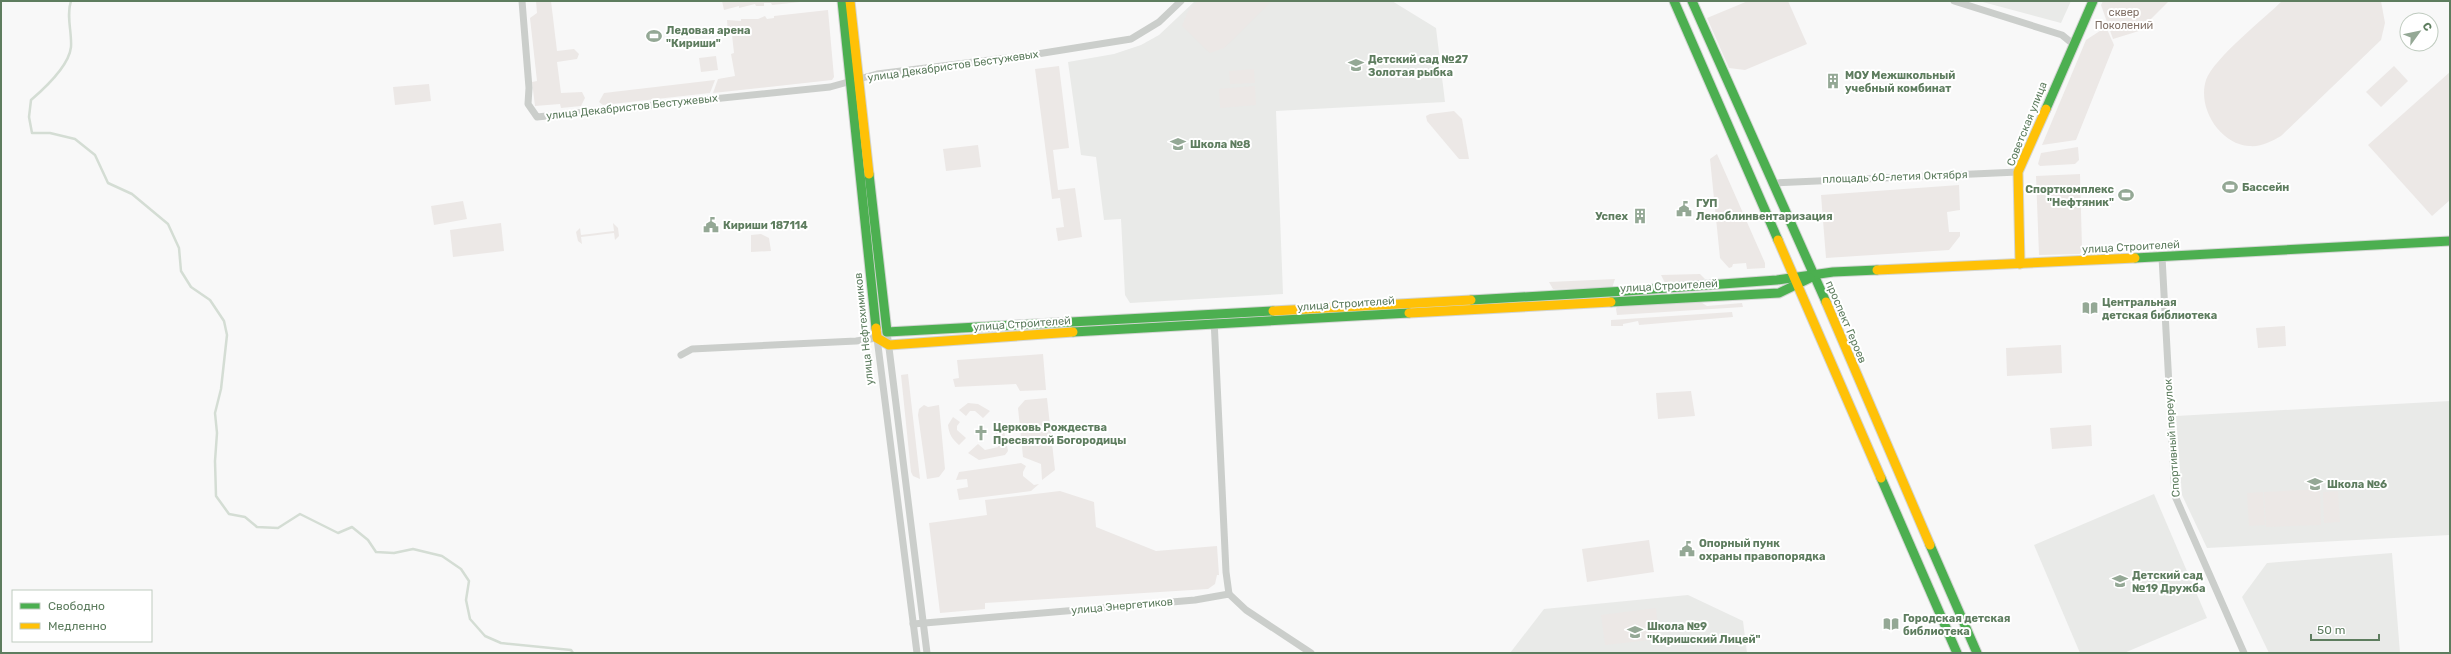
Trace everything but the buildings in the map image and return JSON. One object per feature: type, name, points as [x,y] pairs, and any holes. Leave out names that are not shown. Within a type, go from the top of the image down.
[{"type":"street","name":"улица Декабристов Бестужевых","points":[[522,1],[529,88],[528,104],[537,117],[830,87],[877,74],[1031,56],[1131,39],[1159,22],[1180,1]]},
{"type":"street","name":"улица Нефтехимиков","points":[[842,1],[854,80],[877,338],[917,653]]},
{"type":"street","points":[[850,1],[854,80],[889,345],[927,653]]},
{"type":"street","points":[[1674,1],[1957,653]]},
{"type":"street","name":"проспект Героев","points":[[1692,1],[1814,276],[1977,653]]},
{"type":"street","points":[[1954,1],[2062,35],[2073,44]]},
{"type":"street","name":"Советская улица","points":[[2020,264],[2018,172],[2092,1]]},
{"type":"street","name":"площадь 60-летия Октября","points":[[1772,183],[2018,172]]},
{"type":"street","name":"улица Строителей","points":[[681,355],[692,349],[877,338],[887,332],[1626,291],[1777,280],[1795,281],[1833,272],[2162,257],[2450,241]]},
{"type":"street","name":"Спортивный переулок","points":[[2162,257],[2175,496],[2244,653]]},
{"type":"street","name":"улица Строителей","points":[[889,345],[1487,307],[1779,293],[1795,281]]},
{"type":"street","points":[[1213,314],[1226,572],[1229,594],[1246,610],[1311,653]]},
{"type":"street","points":[[877,338],[889,345]]},
{"type":"street","name":"улица Энергетиков","points":[[913,624],[1195,600],[1229,594]]},
{"type":"shaded area","name":"Школа №8","points":[[1195,1],[1392,1],[1436,28],[1445,102],[1276,111],[1283,294],[1130,303],[1125,295],[1121,219],[1104,220],[1096,157],[1081,155],[1068,62],[1114,54],[1141,45],[1159,35]]},
{"type":"shaded area","points":[[1979,1],[2071,1],[2061,23]]},
{"type":"shaded area","name":"Школа №6","points":[[2450,401],[2450,535],[2207,548],[2182,495],[2176,416]]},
{"type":"shaded area","name":"Детский сад №19 Дружба","points":[[2154,494],[2207,618],[2124,653],[2080,653],[2034,545]]},
{"type":"shaded area","points":[[2392,553],[2400,653],[2269,653],[2242,597],[2267,563]]},
{"type":"shaded area","name":"Школа №9 \"Киришский Лицей\"","points":[[1688,595],[1743,621],[1747,653],[1510,653],[1544,609]]},
{"type":"green space","points":[[536,1],[551,1],[557,51],[574,49],[579,54],[577,59],[557,62],[561,93],[582,92],[585,98],[581,106],[561,108],[560,104],[535,106],[532,82],[537,81],[530,18],[537,13]]},
{"type":"green space","points":[[722,1],[810,1],[772,5],[771,3],[764,3],[764,6],[756,6],[755,4],[724,10]]},
{"type":"green space","points":[[1198,1],[1272,1],[1224,48],[1210,53],[1182,26],[1188,11]]},
{"type":"green space","points":[[1748,1],[1788,1],[1807,44],[1745,70],[1729,68],[1707,18]]},
{"type":"green space","name":"сквер Поколений","points":[[2103,1],[2169,1],[2139,31],[2113,39],[2101,5]]},
{"type":"green space","points":[[2282,1],[2381,1],[2385,23],[2381,40],[2281,136],[2258,146],[2238,144],[2220,132],[2208,113],[2204,91],[2206,80],[2211,71],[2229,50]]},
{"type":"green space","points":[[828,10],[834,77],[832,80],[713,93],[718,79],[735,76],[731,54],[734,53],[732,35],[728,35],[727,20],[741,21],[741,19],[758,19],[765,16],[767,19],[774,18],[774,16]]},
{"type":"green space","points":[[2106,27],[2114,45],[2076,140],[2042,145],[2086,40]]},
{"type":"green space","points":[[716,56],[718,70],[701,72],[699,58]]},
{"type":"green space","points":[[1059,66],[1069,148],[1053,150],[1058,190],[1075,188],[1082,237],[1058,241],[1056,228],[1064,227],[1060,198],[1052,199],[1035,69]]},
{"type":"green space","points":[[2394,66],[2408,81],[2381,107],[2366,92]]},
{"type":"green space","points":[[1254,69],[1255,83],[1230,84],[1229,71]]},
{"type":"green space","points":[[2450,72],[2450,200],[2432,216],[2368,145]]},
{"type":"green space","points":[[715,80],[710,93],[603,105],[599,102],[604,93]]},
{"type":"green space","points":[[429,84],[431,101],[395,105],[393,87]]},
{"type":"green space","points":[[1255,86],[1256,105],[1220,108],[1219,89]]},
{"type":"green space","points":[[1454,111],[1462,119],[1469,159],[1459,159],[1427,121],[1426,116],[1430,114]]},
{"type":"green space","points":[[978,145],[981,167],[946,171],[943,149]]},
{"type":"green space","points":[[2078,147],[2079,160],[2075,164],[2040,166],[2038,164],[2041,153]]},
{"type":"green space","points":[[1717,154],[1765,263],[1765,268],[1747,269],[1746,263],[1733,264],[1732,267],[1729,268],[1720,258],[1710,159]]},
{"type":"green space","points":[[2080,174],[2082,248],[2080,254],[2039,255],[2036,176]]},
{"type":"green space","points":[[1959,185],[1960,210],[1947,212],[1949,232],[1960,232],[1960,236],[1949,250],[1826,258],[1821,195]]},
{"type":"green space","points":[[463,201],[467,219],[434,225],[431,206]]},
{"type":"green space","points":[[501,223],[504,251],[453,257],[450,230]]},
{"type":"green space","points":[[613,223],[618,228],[619,236],[615,240],[614,233],[581,237],[582,244],[578,241],[576,232],[580,228],[581,235],[614,231]]},
{"type":"green space","points":[[761,234],[769,238],[771,251],[751,252],[751,235]]},
{"type":"green space","points":[[1700,274],[1705,279],[1700,281],[1666,285],[1661,275]]},
{"type":"green space","points":[[1615,279],[1612,288],[1553,289],[1549,282]]},
{"type":"green space","points":[[1699,301],[1707,306],[1742,303],[1743,307],[1617,315],[1616,309],[1617,307]]},
{"type":"green space","points":[[1732,312],[1733,317],[1639,325],[1638,321],[1623,324],[1623,326],[1611,326],[1611,320]]},
{"type":"green space","points":[[2285,326],[2286,346],[2258,348],[2256,328]]},
{"type":"green space","points":[[2061,345],[2062,373],[2007,376],[2006,348]]},
{"type":"green space","points":[[1043,354],[1046,390],[1020,391],[1016,384],[955,387],[953,379],[959,378],[957,360]]},
{"type":"green space","points":[[908,374],[920,479],[913,476],[911,472],[901,375]]},
{"type":"green space","points":[[1691,391],[1695,416],[1658,419],[1656,393]]},
{"type":"green space","points":[[1047,398],[1055,470],[1042,480],[1041,464],[1023,457],[1018,408],[1025,400]]},
{"type":"green space","points":[[968,403],[978,404],[990,411],[983,418],[975,411],[970,411],[966,416],[959,410]]},
{"type":"green space","points":[[924,405],[928,407],[939,405],[945,469],[939,477],[927,479],[918,415],[919,409]]},
{"type":"green space","points":[[953,417],[960,422],[957,426],[957,430],[966,438],[959,445],[954,441],[948,428],[948,425]]},
{"type":"green space","points":[[1002,421],[1008,451],[1005,455],[979,460],[968,453],[978,444],[985,450],[998,447],[997,435],[993,430],[995,425],[998,427]]},
{"type":"green space","points":[[2091,425],[2092,446],[2052,449],[2050,428]]},
{"type":"green space","points":[[1021,463],[1026,466],[1023,476],[1034,485],[1039,484],[1031,491],[959,500],[957,489],[968,487],[967,479],[956,480],[959,472]]},
{"type":"green space","points":[[2320,489],[2321,525],[2266,527],[2264,492]]},
{"type":"green space","points":[[1060,491],[1094,502],[1096,527],[1156,551],[1217,546],[1219,575],[1217,575],[1215,584],[1208,589],[985,603],[985,609],[940,613],[929,523],[987,515],[985,500]]},
{"type":"green space","points":[[2338,491],[2340,522],[2324,523],[2323,492]]},
{"type":"green space","points":[[2263,492],[2265,525],[2249,526],[2247,493]]},
{"type":"green space","points":[[1649,540],[1654,572],[1587,582],[1582,549]]},
{"type":"green space","points":[[1656,608],[1659,639],[1605,645],[1601,615]]},
{"type":"waterway","points":[[71,1],[69,12],[71,47],[69,54],[56,76],[31,100],[29,117],[32,133],[50,133],[75,139],[95,155],[108,183],[132,194],[168,224],[179,248],[181,271],[191,287],[210,300],[224,321],[227,335],[221,389],[215,413],[217,433],[215,461],[216,496],[229,514],[245,517],[257,527],[278,528],[300,514],[338,533],[352,527],[368,540],[376,552],[394,553],[413,549],[442,556],[461,569],[469,581],[466,600],[470,619],[485,636],[501,643],[571,650],[573,653]]},
{"type":"traffic: fast","points":[[842,1],[876,328]]},
{"type":"traffic: fast","points":[[1674,1],[1778,240]]},
{"type":"traffic: fast","points":[[1692,1],[1826,302]]},
{"type":"traffic: fast","points":[[2046,109],[2093,1]]},
{"type":"traffic: fast","points":[[869,174],[887,332],[1273,311]]},
{"type":"traffic: fast","points":[[2135,258],[2450,241]]},
{"type":"traffic: fast","points":[[1471,300],[1777,280],[1833,272],[1877,270]]},
{"type":"traffic: fast","points":[[1611,302],[1779,293],[1810,278]]},
{"type":"traffic: fast","points":[[1073,332],[1409,313]]},
{"type":"traffic: fast","points":[[1881,478],[1957,653]]},
{"type":"traffic: fast","points":[[1930,545],[1977,653]]},
{"type":"traffic: slow","points":[[850,1],[869,174]]},
{"type":"traffic: slow","points":[[2020,264],[2018,172],[2046,109]]},
{"type":"traffic: slow","points":[[1778,240],[1881,478]]},
{"type":"traffic: slow","points":[[1877,270],[2135,258]]},
{"type":"traffic: slow","points":[[1273,311],[1471,300]]},
{"type":"traffic: slow","points":[[1409,313],[1611,302]]},
{"type":"traffic: slow","points":[[1826,302],[1930,545]]},
{"type":"traffic: slow","points":[[876,328],[877,338],[889,345],[1073,332]]},
{"type":"place","name":"Ледовая арена \"Кириши\"","points":[[654,36]]},
{"type":"place","name":"Детский сад №27 Золотая рыбка","points":[[1356,65]]},
{"type":"place","name":"МОУ Межшкольный учебный комбинат","points":[[1833,81]]},
{"type":"place","name":"Школа №8","points":[[1178,144]]},
{"type":"place","name":"Бассейн","points":[[2230,187]]},
{"type":"place","name":"Спорткомплекс \"Нефтяник\"","points":[[2126,195]]},
{"type":"place","name":"ГУП Леноблинвентаризация","points":[[1684,209]]},
{"type":"place","name":"Успех","points":[[1640,216]]},
{"type":"place","name":"Кириши 187114","points":[[711,225]]},
{"type":"place","name":"Центральная детская библиотека","points":[[2090,308]]},
{"type":"place","name":"Церковь Рождества Пресвятой Богородицы","points":[[981,433]]},
{"type":"place","name":"Школа №6","points":[[2315,484]]},
{"type":"place","name":"Опорный пунк охраны правопорядка","points":[[1687,549]]},
{"type":"place","name":"Детский сад №19 Дружба","points":[[2120,581]]},
{"type":"place","name":"Городская детская библиотека","points":[[1891,624]]},
{"type":"place","name":"Школа №9 \"Киришский Лицей\"","points":[[1635,632]]}]
